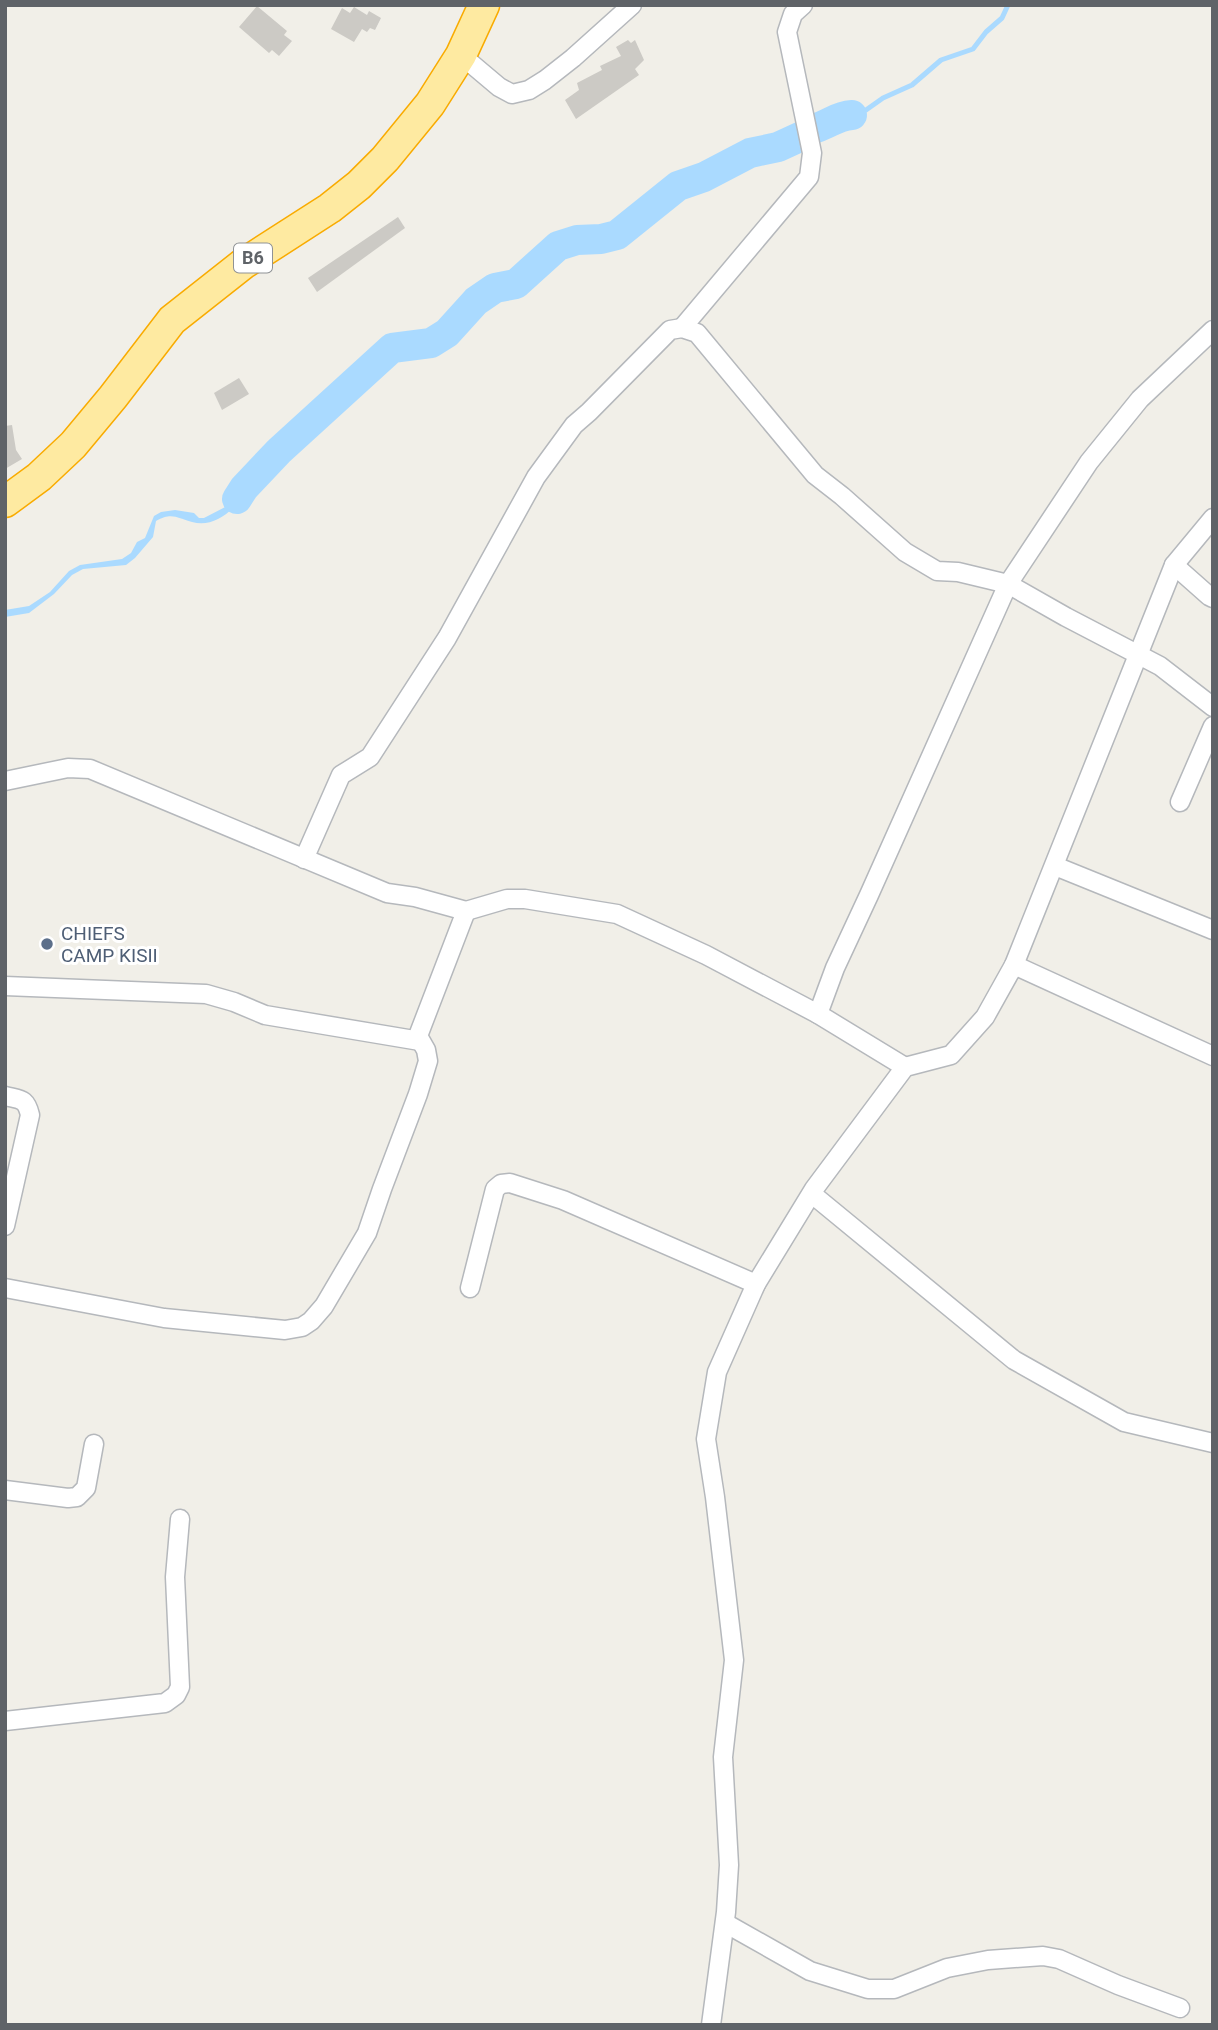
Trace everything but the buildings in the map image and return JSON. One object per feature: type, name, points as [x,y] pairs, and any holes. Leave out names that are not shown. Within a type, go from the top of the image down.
[{"type":"highway","name":"B6","points":[[5,502],[39,477],[73,445],[172,320],[243,264],[330,208],[359,185],[385,159],[430,104],[461,55],[484,5]]},
{"type":"street","points":[[461,55],[499,87],[512,94],[529,90],[573,58],[632,5]]},
{"type":"street","points":[[682,328],[810,177],[812,153],[787,32],[793,14],[803,5]]},
{"type":"street","points":[[304,859],[341,775],[370,757],[447,638],[536,477],[574,425],[670,330],[682,328],[697,332],[815,475],[905,552],[937,571],[958,572],[1008,584],[1140,654],[1213,707]]},
{"type":"street","points":[[818,1014],[835,968],[1008,584],[1089,462],[1140,399],[1213,330]]},
{"type":"street","points":[[710,2025],[729,1865],[723,1756],[734,1660],[706,1439],[717,1372],[756,1284],[812,1194],[905,1067],[951,1055],[985,1017],[1014,965],[1174,565],[1213,518]]},
{"type":"street","points":[[1174,565],[1213,597]]},
{"type":"street","points":[[1180,802],[1213,726]]},
{"type":"street","points":[[5,780],[68,768],[90,769],[387,894],[415,897],[466,911],[506,899],[524,899],[617,914],[706,955],[818,1014],[905,1067]]},
{"type":"street","points":[[1055,866],[1213,930]]},
{"type":"street","points":[[5,1288],[164,1318],[285,1330],[302,1327],[311,1321],[324,1306],[367,1233],[428,1061],[426,1050],[418,1036],[466,911]]},
{"type":"street","points":[[1014,965],[1213,1056]]},
{"type":"street","points":[[5,986],[206,994],[265,1015],[420,1041]]},
{"type":"street","points":[[5,1096],[24,1101],[28,1105],[30,1115],[5,1226]]},
{"type":"street","points":[[470,1288],[493,1195],[501,1184],[510,1183],[563,1200],[756,1284]]},
{"type":"street","points":[[812,1194],[1014,1360],[1124,1422],[1213,1443]]},
{"type":"street","points":[[5,1490],[77,1497],[86,1488],[94,1444]]},
{"type":"street","points":[[5,1721],[165,1703],[176,1695],[180,1687],[175,1600],[180,1519]]},
{"type":"street","points":[[724,1923],[810,1971],[867,1989],[894,1989],[957,1966],[988,1960],[1043,1956],[1059,1959],[1180,2008]]},
{"type":"water","points":[[261,469],[234,508],[214,521],[203,523],[174,517],[162,518],[156,521],[153,537],[126,565],[83,569],[72,575],[54,594],[29,613],[5,617],[5,610],[29,606],[50,592],[69,571],[80,565],[122,559],[131,553],[137,542],[145,538],[154,516],[161,512],[175,510],[194,513],[199,518],[204,518],[231,504]]},
{"type":"waterway","points":[[852,115],[912,85],[941,60],[973,49],[986,32],[1002,18],[1008,5]]},
{"type":"waterway","points":[[816,128],[852,115]]},
{"type":"waterway","points":[[237,499],[279,451],[392,348],[431,343],[447,333],[476,301],[495,288],[516,284],[558,246],[577,240],[617,235],[678,186],[704,177],[750,153],[778,147],[802,136]]},
{"type":"place","name":"CHIEFS CAMP KISII","points":[[47,944]]}]
